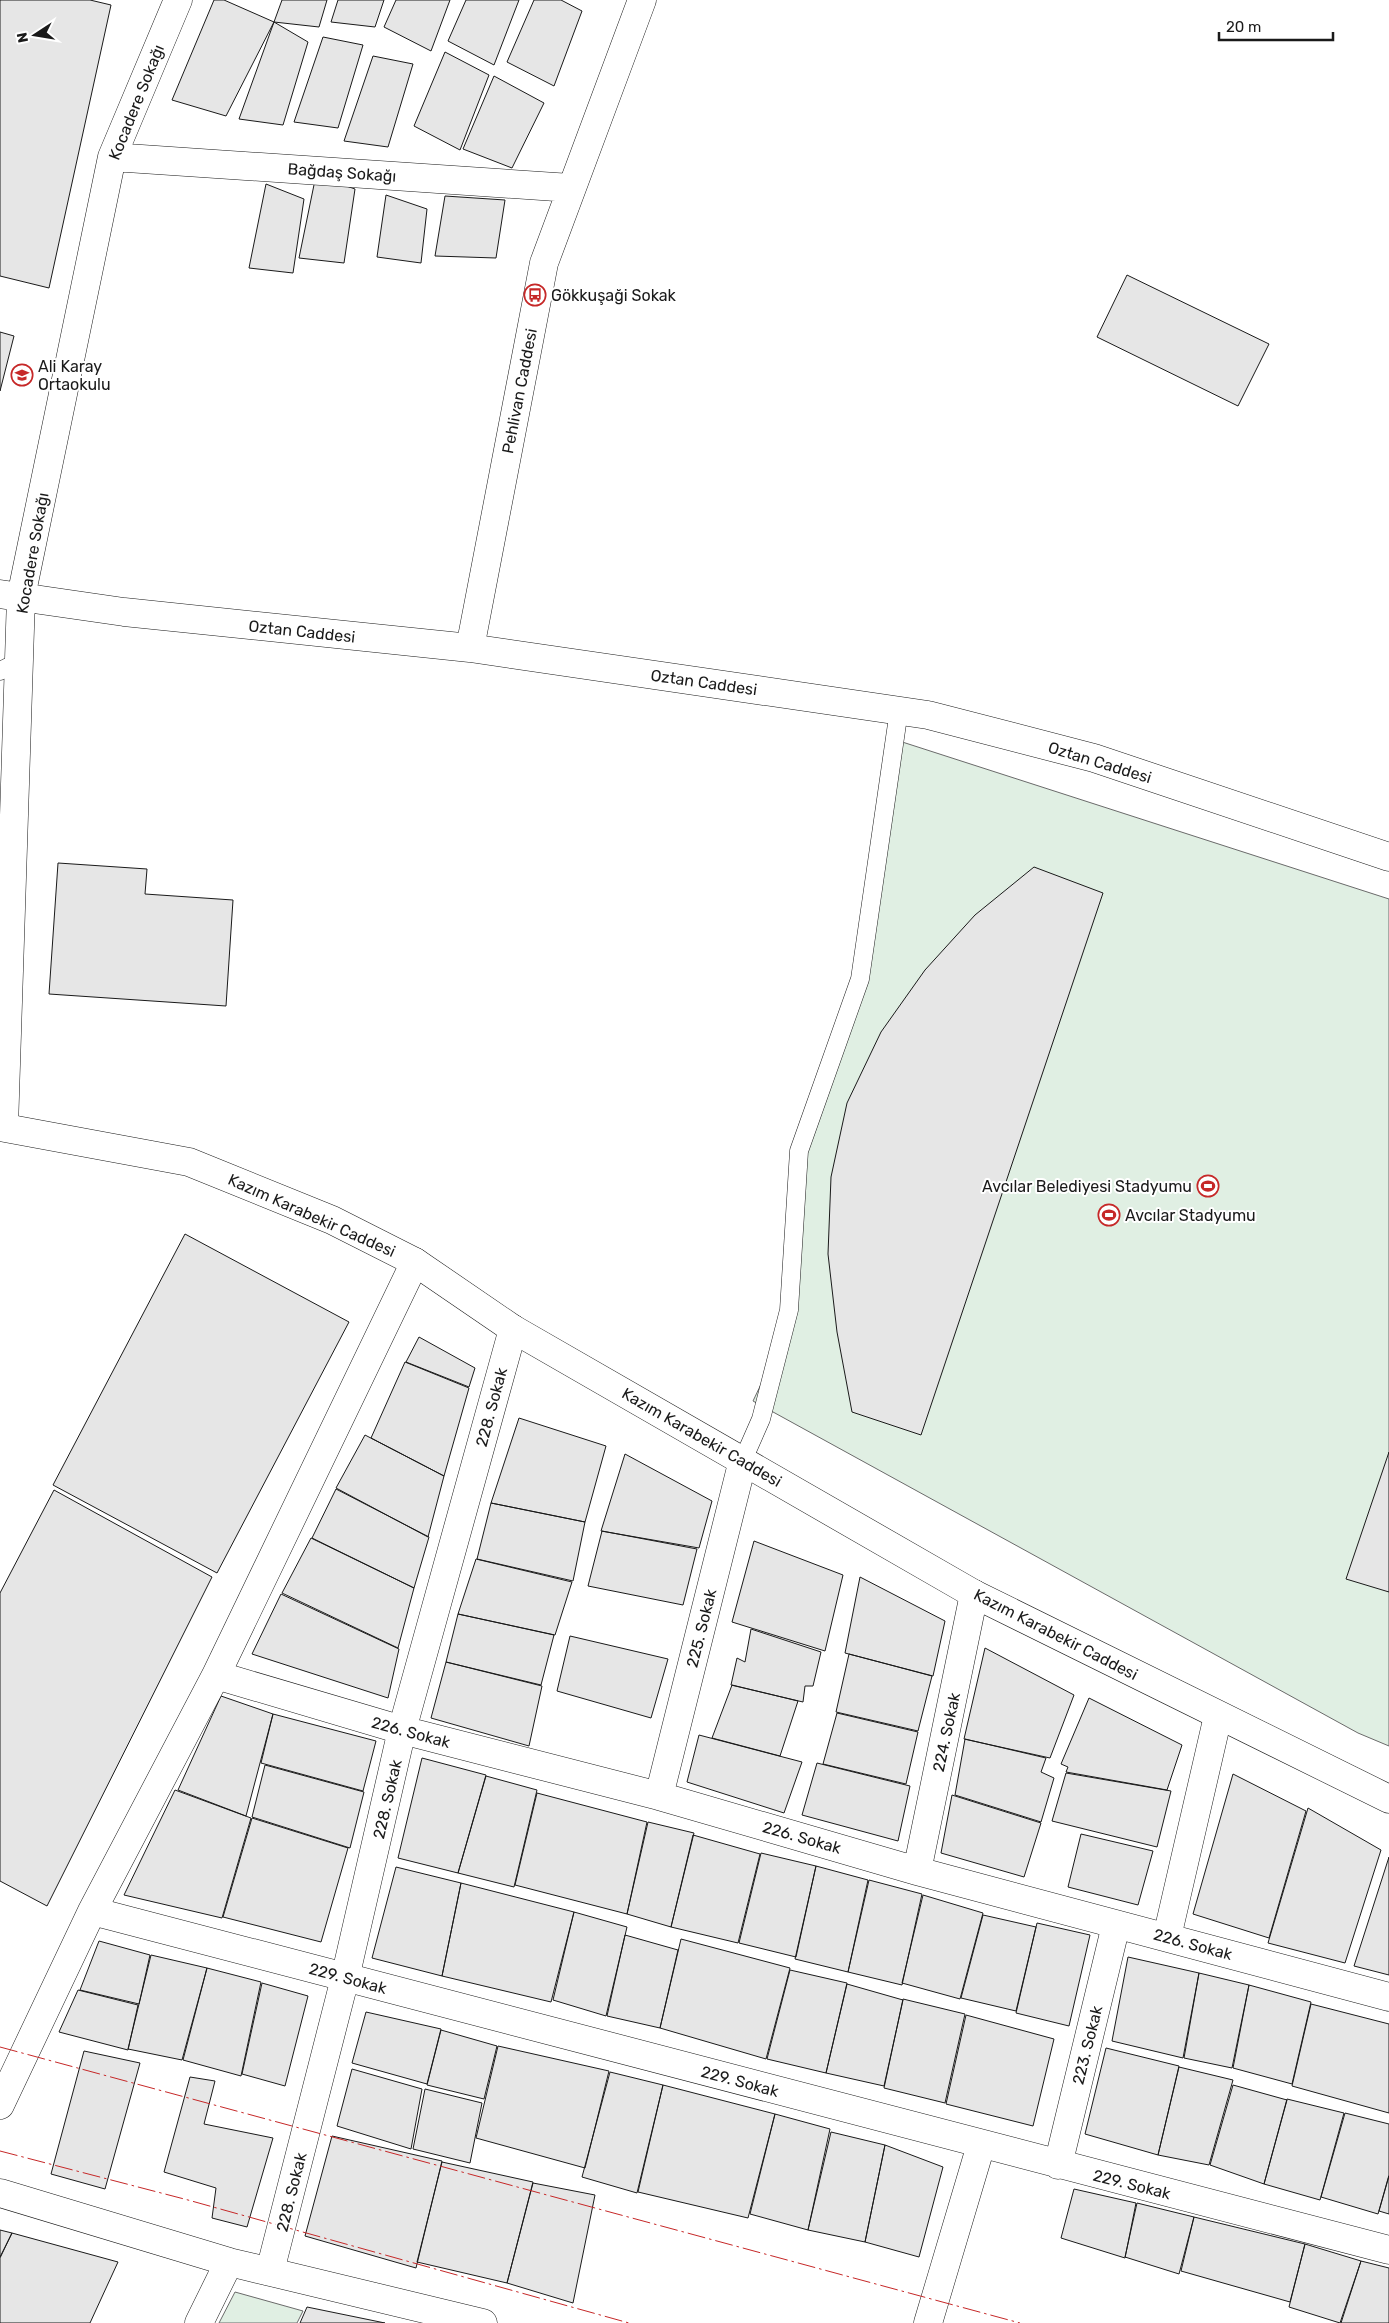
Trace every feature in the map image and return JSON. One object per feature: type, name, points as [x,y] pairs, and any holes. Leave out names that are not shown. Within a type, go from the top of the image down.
[{"type":"street","name":"Kocadere Sokağı","points":[[2,1127],[10,596],[112,157],[178,0]]},
{"type":"street","name":"Pehlivan Caddesi","points":[[470,648],[544,263],[642,0]]},
{"type":"street","name":"Bağdaş Sokağı","points":[[112,157],[571,188]]},
{"type":"street","name":"Oztan Caddesi","points":[[10,596],[124,612],[470,648],[928,715],[1094,758],[1389,857]]},
{"type":"street","name":"Kazım Karabekir Caddesi","points":[[2,1127],[189,1162],[332,1220],[415,1262],[513,1329],[974,1594],[1389,1799]]},
{"type":"street","points":[[0,2105],[92,1911],[216,1675],[415,1262]]},
{"type":"street","name":"228. Sokak","points":[[270,2271],[345,1978],[402,1730],[513,1329]]},
{"type":"street","name":"225. Sokak","points":[[659,1796],[743,1460]]},
{"type":"street","name":"224. Sokak","points":[[917,1871],[974,1594]]},
{"type":"street","name":"226. Sokak","points":[[216,1675],[402,1730],[659,1796],[917,1871],[1389,1996]]},
{"type":"street","points":[[1167,1937],[1218,1716]]},
{"type":"street","name":"229. Sokak","points":[[92,1911],[1389,2250]]},
{"type":"street","name":"223. Sokak","points":[[1058,2165],[1116,1925]]},
{"type":"street","points":[[928,2323],[982,2145]]},
{"type":"street","points":[[0,2193],[229,2262],[483,2323]]},
{"type":"street","points":[[199,2323],[229,2262]]},
{"type":"lane","points":[[743,1460],[761,1419],[789,1310],[799,1151],[860,979],[899,710]]},
{"type":"green space","name":"Avcılar Stadyumu","points":[[893,739],[1389,899],[1389,1746],[1358,1733],[753,1401],[795,1313],[802,1151],[863,980]]},
{"type":"green space","points":[[235,2292],[303,2311],[297,2323],[219,2323]]},
{"type":"building","points":[[0,0],[90,0],[111,5],[49,288],[0,276]]},
{"type":"building","points":[[214,0],[224,0],[274,22],[226,116],[172,100]]},
{"type":"building","points":[[282,0],[327,0],[319,27],[274,22]]},
{"type":"building","points":[[338,0],[384,0],[375,27],[331,22]]},
{"type":"building","points":[[396,0],[450,0],[431,51],[384,27]]},
{"type":"building","points":[[466,0],[519,0],[494,65],[448,41]]},
{"type":"building","points":[[534,0],[561,0],[582,11],[554,86],[507,62]]},
{"type":"building","points":[[274,22],[308,42],[283,125],[239,119]]},
{"type":"building","points":[[323,37],[363,45],[338,128],[294,122]]},
{"type":"building","points":[[445,52],[489,75],[460,150],[414,126]]},
{"type":"building","points":[[373,56],[413,64],[388,147],[344,141]]},
{"type":"building","points":[[494,76],[544,103],[512,168],[463,149]]},
{"type":"building","points":[[316,175],[355,189],[344,263],[299,258]]},
{"type":"building","points":[[266,184],[304,199],[293,273],[249,268]]},
{"type":"building","points":[[386,195],[427,209],[421,263],[377,257]]},
{"type":"building","points":[[445,196],[505,200],[496,258],[435,256]]},
{"type":"building","points":[[1127,275],[1269,344],[1238,406],[1097,337]]},
{"type":"building","points":[[0,332],[14,336],[0,391]]},
{"type":"building","points":[[58,863],[147,869],[145,894],[233,900],[226,1006],[49,994]]},
{"type":"building","points":[[1034,867],[1103,893],[921,1435],[852,1412],[837,1332],[828,1254],[831,1177],[847,1103],[881,1032],[925,970],[975,915]]},
{"type":"building","points":[[185,1234],[349,1322],[217,1573],[53,1485]]},
{"type":"building","points":[[419,1337],[475,1368],[469,1387],[406,1362]]},
{"type":"building","points":[[405,1362],[469,1388],[444,1476],[371,1438]]},
{"type":"building","points":[[519,1418],[606,1446],[585,1522],[491,1503]]},
{"type":"building","points":[[365,1435],[444,1476],[428,1537],[336,1488]]},
{"type":"building","points":[[1389,1452],[1389,1592],[1346,1579]]},
{"type":"building","points":[[625,1454],[712,1501],[699,1548],[601,1531]]},
{"type":"building","points":[[336,1489],[429,1537],[414,1588],[312,1538]]},
{"type":"building","points":[[54,1490],[212,1577],[47,1906],[0,1881],[0,1593]]},
{"type":"building","points":[[491,1503],[585,1522],[573,1581],[477,1559]]},
{"type":"building","points":[[602,1531],[697,1549],[683,1605],[588,1586]]},
{"type":"building","points":[[311,1538],[414,1588],[398,1648],[282,1593]]},
{"type":"building","points":[[754,1541],[843,1575],[825,1651],[732,1622]]},
{"type":"building","points":[[476,1559],[572,1582],[555,1635],[458,1614]]},
{"type":"building","points":[[860,1577],[945,1621],[933,1676],[845,1653]]},
{"type":"building","points":[[281,1594],[399,1649],[388,1698],[252,1654]]},
{"type":"building","points":[[458,1614],[554,1635],[541,1685],[446,1662]]},
{"type":"building","points":[[751,1629],[821,1652],[813,1686],[805,1686],[803,1702],[731,1685],[737,1658],[745,1662]]},
{"type":"building","points":[[570,1636],[668,1659],[651,1718],[557,1691]]},
{"type":"building","points":[[985,1648],[1074,1695],[1050,1758],[964,1739]]},
{"type":"building","points":[[849,1654],[932,1676],[918,1731],[836,1712]]},
{"type":"building","points":[[446,1662],[542,1686],[529,1746],[431,1718]]},
{"type":"building","points":[[732,1685],[798,1701],[780,1756],[712,1738]]},
{"type":"building","points":[[221,1696],[273,1714],[246,1816],[178,1790]]},
{"type":"building","points":[[1089,1698],[1182,1745],[1167,1790],[1066,1772],[1068,1767],[1061,1764]]},
{"type":"building","points":[[837,1713],[918,1732],[906,1784],[823,1764]]},
{"type":"building","points":[[273,1714],[376,1741],[363,1791],[261,1763]]},
{"type":"building","points":[[699,1735],[802,1762],[784,1813],[687,1782]]},
{"type":"building","points":[[965,1739],[1046,1758],[1041,1772],[1054,1778],[1041,1822],[955,1795]]},
{"type":"building","points":[[422,1758],[486,1775],[458,1873],[398,1858]]},
{"type":"building","points":[[817,1763],[910,1786],[898,1841],[802,1815]]},
{"type":"building","points":[[265,1765],[364,1792],[350,1848],[252,1817]]},
{"type":"building","points":[[1066,1773],[1171,1791],[1157,1847],[1052,1821]]},
{"type":"building","points":[[1233,1774],[1306,1811],[1269,1938],[1193,1914]]},
{"type":"building","points":[[486,1776],[537,1790],[514,1887],[458,1873]]},
{"type":"building","points":[[175,1790],[251,1818],[222,1918],[124,1895]]},
{"type":"building","points":[[537,1793],[647,1822],[627,1914],[515,1885]]},
{"type":"building","points":[[952,1795],[1041,1823],[1024,1877],[941,1853]]},
{"type":"building","points":[[1308,1808],[1381,1850],[1345,1963],[1268,1943]]},
{"type":"building","points":[[252,1818],[348,1848],[321,1942],[223,1917]]},
{"type":"building","points":[[648,1822],[694,1833],[671,1927],[627,1914]]},
{"type":"building","points":[[1081,1834],[1153,1851],[1138,1905],[1068,1887]]},
{"type":"building","points":[[693,1835],[760,1854],[738,1943],[671,1927]]},
{"type":"building","points":[[761,1853],[816,1866],[796,1957],[739,1943]]},
{"type":"building","points":[[1389,1857],[1389,1975],[1354,1966]]},
{"type":"building","points":[[816,1866],[868,1880],[848,1972],[795,1959]]},
{"type":"building","points":[[396,1867],[461,1883],[442,1976],[372,1958]]},
{"type":"building","points":[[869,1880],[922,1894],[902,1985],[848,1972]]},
{"type":"building","points":[[461,1883],[574,1912],[551,2002],[442,1976]]},
{"type":"building","points":[[923,1895],[983,1913],[960,1999],[902,1983]]},
{"type":"building","points":[[574,1912],[627,1927],[606,2016],[553,2000]]},
{"type":"building","points":[[983,1915],[1036,1927],[1016,2011],[961,1998]]},
{"type":"building","points":[[1037,1923],[1090,1935],[1069,2026],[1016,2013]]},
{"type":"building","points":[[625,1935],[678,1950],[660,2028],[607,2016]]},
{"type":"building","points":[[681,1939],[790,1968],[766,2059],[660,2028]]},
{"type":"building","points":[[99,1941],[150,1955],[139,2004],[80,1990]]},
{"type":"building","points":[[151,1955],[207,1968],[182,2060],[128,2049]]},
{"type":"building","points":[[1128,1957],[1199,1973],[1183,2058],[1112,2041]]},
{"type":"building","points":[[207,1968],[261,1982],[241,2076],[183,2060]]},
{"type":"building","points":[[790,1970],[847,1983],[826,2073],[767,2059]]},
{"type":"building","points":[[1199,1973],[1249,1985],[1232,2068],[1184,2058]]},
{"type":"building","points":[[262,1983],[308,1996],[285,2086],[242,2074]]},
{"type":"building","points":[[847,1984],[903,2000],[884,2086],[826,2073]]},
{"type":"building","points":[[1249,1985],[1311,2002],[1292,2084],[1233,2068]]},
{"type":"building","points":[[78,1990],[138,2005],[128,2050],[59,2032]]},
{"type":"building","points":[[903,1999],[965,2014],[945,2103],[884,2088]]},
{"type":"building","points":[[1311,2004],[1389,2024],[1389,2113],[1292,2086]]},
{"type":"building","points":[[366,2012],[441,2029],[427,2084],[352,2063]]},
{"type":"building","points":[[966,2015],[1054,2039],[1033,2126],[946,2104]]},
{"type":"building","points":[[441,2030],[497,2046],[484,2099],[427,2085]]},
{"type":"building","points":[[498,2046],[609,2071],[585,2168],[476,2138]]},
{"type":"building","points":[[1106,2048],[1179,2066],[1158,2155],[1085,2134]]},
{"type":"building","points":[[84,2051],[140,2063],[105,2189],[51,2174]]},
{"type":"building","points":[[1179,2067],[1233,2080],[1209,2165],[1158,2155]]},
{"type":"building","points":[[352,2069],[422,2089],[411,2149],[337,2126]]},
{"type":"building","points":[[610,2072],[663,2085],[637,2193],[582,2177]]},
{"type":"building","points":[[190,2077],[215,2081],[204,2124],[273,2138],[247,2227],[212,2218],[216,2188],[164,2172]]},
{"type":"building","points":[[663,2085],[775,2114],[748,2218],[638,2192]]},
{"type":"building","points":[[1233,2085],[1287,2100],[1264,2184],[1210,2165]]},
{"type":"building","points":[[425,2089],[482,2103],[470,2163],[413,2149]]},
{"type":"building","points":[[1287,2099],[1344,2113],[1320,2200],[1264,2184]]},
{"type":"building","points":[[1345,2113],[1389,2124],[1389,2175],[1378,2214],[1321,2197]]},
{"type":"building","points":[[775,2114],[830,2129],[808,2230],[750,2214]]},
{"type":"building","points":[[831,2132],[885,2145],[865,2242],[808,2230]]},
{"type":"building","points":[[332,2136],[442,2161],[416,2268],[305,2236]]},
{"type":"building","points":[[885,2145],[943,2167],[919,2257],[865,2242]]},
{"type":"building","points":[[442,2162],[533,2182],[507,2283],[417,2262]]},
{"type":"building","points":[[1389,2176],[1389,2214],[1379,2211]]},
{"type":"building","points":[[533,2183],[595,2195],[573,2303],[507,2283]]},
{"type":"building","points":[[1074,2189],[1136,2203],[1125,2258],[1061,2238]]},
{"type":"building","points":[[1137,2203],[1194,2217],[1179,2274],[1125,2257]]},
{"type":"building","points":[[1194,2217],[1305,2244],[1290,2302],[1181,2271]]},
{"type":"building","points":[[0,2230],[12,2233],[0,2257]]},
{"type":"building","points":[[12,2233],[118,2262],[90,2323],[0,2323],[0,2258]]},
{"type":"building","points":[[1305,2244],[1361,2261],[1340,2323],[1289,2307]]},
{"type":"building","points":[[1361,2261],[1389,2268],[1389,2323],[1341,2323]]},
{"type":"building","points":[[307,2307],[385,2323],[300,2323]]},
{"type":"power","points":[[0,2047],[1020,2323]]},
{"type":"power","points":[[0,2151],[188,2200],[629,2323]]},
{"type":"place","name":"Gökkuşaği Sokak","points":[[535,295]]},
{"type":"place","name":"Ali Karay Ortaokulu","points":[[22,375]]},
{"type":"place","name":"Avcılar Belediyesi Stadyumu","points":[[1208,1186]]},
{"type":"place","name":"Avcılar Stadyumu","points":[[1109,1215]]}]
